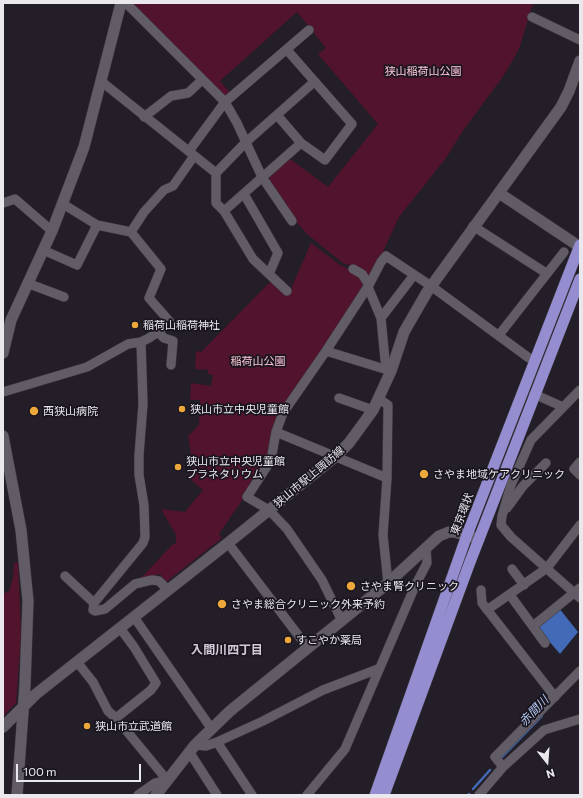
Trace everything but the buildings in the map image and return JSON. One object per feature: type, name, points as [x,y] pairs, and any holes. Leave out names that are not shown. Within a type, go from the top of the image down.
[{"type":"highway","name":"東京環状","points":[[374,795],[468,535],[580,246]]},
{"type":"highway","points":[[384,795],[534,394],[580,279]]},
{"type":"street","points":[[3,347],[11,320],[52,231],[84,147],[102,82],[120,3]]},
{"type":"street","points":[[126,3],[225,102],[262,177],[292,221]]},
{"type":"street","points":[[532,17],[580,40]]},
{"type":"street","points":[[131,232],[144,212],[164,190],[173,186],[191,154],[225,102],[309,30]]},
{"type":"street","points":[[277,115],[301,143],[324,160],[352,124],[286,50]]},
{"type":"street","name":"狭山市駅上諏訪線","points":[[3,727],[36,694],[335,457],[362,428],[379,399],[391,371],[404,332],[431,286],[473,226],[499,193],[561,107],[569,91],[580,61]]},
{"type":"street","points":[[144,116],[171,96],[188,92],[202,80]]},
{"type":"street","points":[[102,82],[191,154],[216,172]]},
{"type":"street","points":[[287,291],[253,259],[224,212],[216,202],[216,172],[245,142],[314,82]]},
{"type":"street","points":[[224,212],[301,143]]},
{"type":"street","points":[[499,193],[580,246]]},
{"type":"street","points":[[244,194],[278,253],[269,274]]},
{"type":"street","points":[[3,203],[16,199],[52,231]]},
{"type":"street","points":[[3,392],[87,367],[128,344],[141,342],[158,332],[170,322],[149,298],[161,269],[131,232],[97,225],[63,204]]},
{"type":"street","points":[[43,250],[77,265],[97,225]]},
{"type":"street","points":[[473,226],[546,273]]},
{"type":"street","points":[[499,335],[546,273],[564,252]]},
{"type":"street","points":[[342,621],[322,580],[287,529],[268,510],[247,497],[271,460],[279,422],[288,405],[326,352],[386,256],[431,286],[529,358],[535,360]]},
{"type":"street","points":[[353,269],[362,274],[381,318],[385,360],[391,371]]},
{"type":"street","points":[[381,318],[414,275]]},
{"type":"street","points":[[27,284],[64,297]]},
{"type":"street","points":[[158,332],[164,338],[173,341],[171,365]]},
{"type":"street","points":[[94,603],[143,543],[145,537],[144,505],[139,475],[143,404],[141,342]]},
{"type":"street","points":[[326,352],[391,371]]},
{"type":"street","points":[[533,626],[578,593],[511,537],[501,525],[502,516],[511,485],[531,440],[580,390]]},
{"type":"street","points":[[534,394],[563,408]]},
{"type":"street","points":[[338,398],[373,410]]},
{"type":"street","points":[[379,399],[388,405],[388,478],[384,535],[388,583]]},
{"type":"street","points":[[276,432],[388,478]]},
{"type":"street","points":[[3,436],[21,530],[26,577],[27,628],[17,795]]},
{"type":"street","points":[[580,462],[574,469],[580,475]]},
{"type":"street","points":[[502,516],[523,486],[546,463]]},
{"type":"street","points":[[487,610],[547,568],[580,525]]},
{"type":"street","points":[[156,795],[212,728],[246,697],[388,583],[444,533],[455,532],[479,539]]},
{"type":"street","points":[[228,543],[308,648]]},
{"type":"street","points":[[307,795],[345,749],[378,669],[415,586],[427,563],[426,549]]},
{"type":"street","points":[[512,569],[524,585]]},
{"type":"street","points":[[65,576],[94,603],[95,611],[105,609],[135,584],[152,580],[159,581],[168,590]]},
{"type":"street","points":[[482,590],[482,603],[554,697]]},
{"type":"street","points":[[510,595],[545,643]]},
{"type":"street","points":[[134,617],[212,728]]},
{"type":"street","points":[[116,718],[151,690],[156,684],[134,646],[120,628]]},
{"type":"street","points":[[77,662],[93,682],[108,711],[116,718],[167,780]]},
{"type":"street","points":[[193,749],[217,742],[263,721],[323,690],[378,669]]},
{"type":"street","points":[[503,767],[495,757],[580,671]]},
{"type":"street","points":[[479,795],[503,767],[544,730],[580,719]]},
{"type":"street","points":[[217,742],[252,795]]},
{"type":"street","points":[[193,749],[217,795]]},
{"type":"street","points":[[138,795],[155,783],[167,780]]},
{"type":"green space","name":"狭山稲荷山公園","points":[[131,3],[533,3],[520,46],[513,60],[502,78],[464,129],[446,158],[399,217],[369,282],[353,266],[343,263],[308,235],[298,224],[269,182],[270,176],[290,159],[328,187],[378,124],[318,54],[326,48],[297,12],[220,81],[231,94],[228,96],[222,96]]},
{"type":"green space","name":"稲荷山公園","points":[[311,243],[340,265],[357,272],[366,285],[293,393],[269,461],[219,534],[222,538],[166,582],[160,574],[141,578],[172,545],[176,543],[176,535],[161,509],[185,512],[203,490],[190,479],[193,466],[188,436],[199,425],[200,400],[190,400],[191,383],[211,386],[213,375],[208,374],[208,370],[195,369],[196,352],[201,352],[271,281],[290,291]]},
{"type":"green space","points":[[18,562],[21,634],[16,703],[3,716],[3,594],[9,591],[13,578],[14,563]]},
{"type":"water","points":[[559,608],[578,632],[560,654],[536,626]]},
{"type":"waterway","name":"赤間川","points":[[501,758],[542,716]]},
{"type":"waterway","name":"赤間川","points":[[473,789],[490,770]]},
{"type":"place","name":"稲荷山稲荷神社","points":[[135,325]]},
{"type":"place","name":"狭山市立中央児童館","points":[[182,409]]},
{"type":"place","name":"西狭山病院","points":[[34,411]]},
{"type":"place","name":"狭山市立中央児童館 プラネタリウム","points":[[178,467]]},
{"type":"place","name":"さやま地域ケアクリニック","points":[[424,474]]},
{"type":"place","name":"さやま腎クリニック","points":[[351,586]]},
{"type":"place","name":"さやま総合クリニック外来予約","points":[[222,604]]},
{"type":"place","name":"すこやか薬局","points":[[288,640]]},
{"type":"place","name":"狭山市立武道館","points":[[87,726]]},
{"type":"district","name":"入間川四丁目","points":[[227,650]]}]
